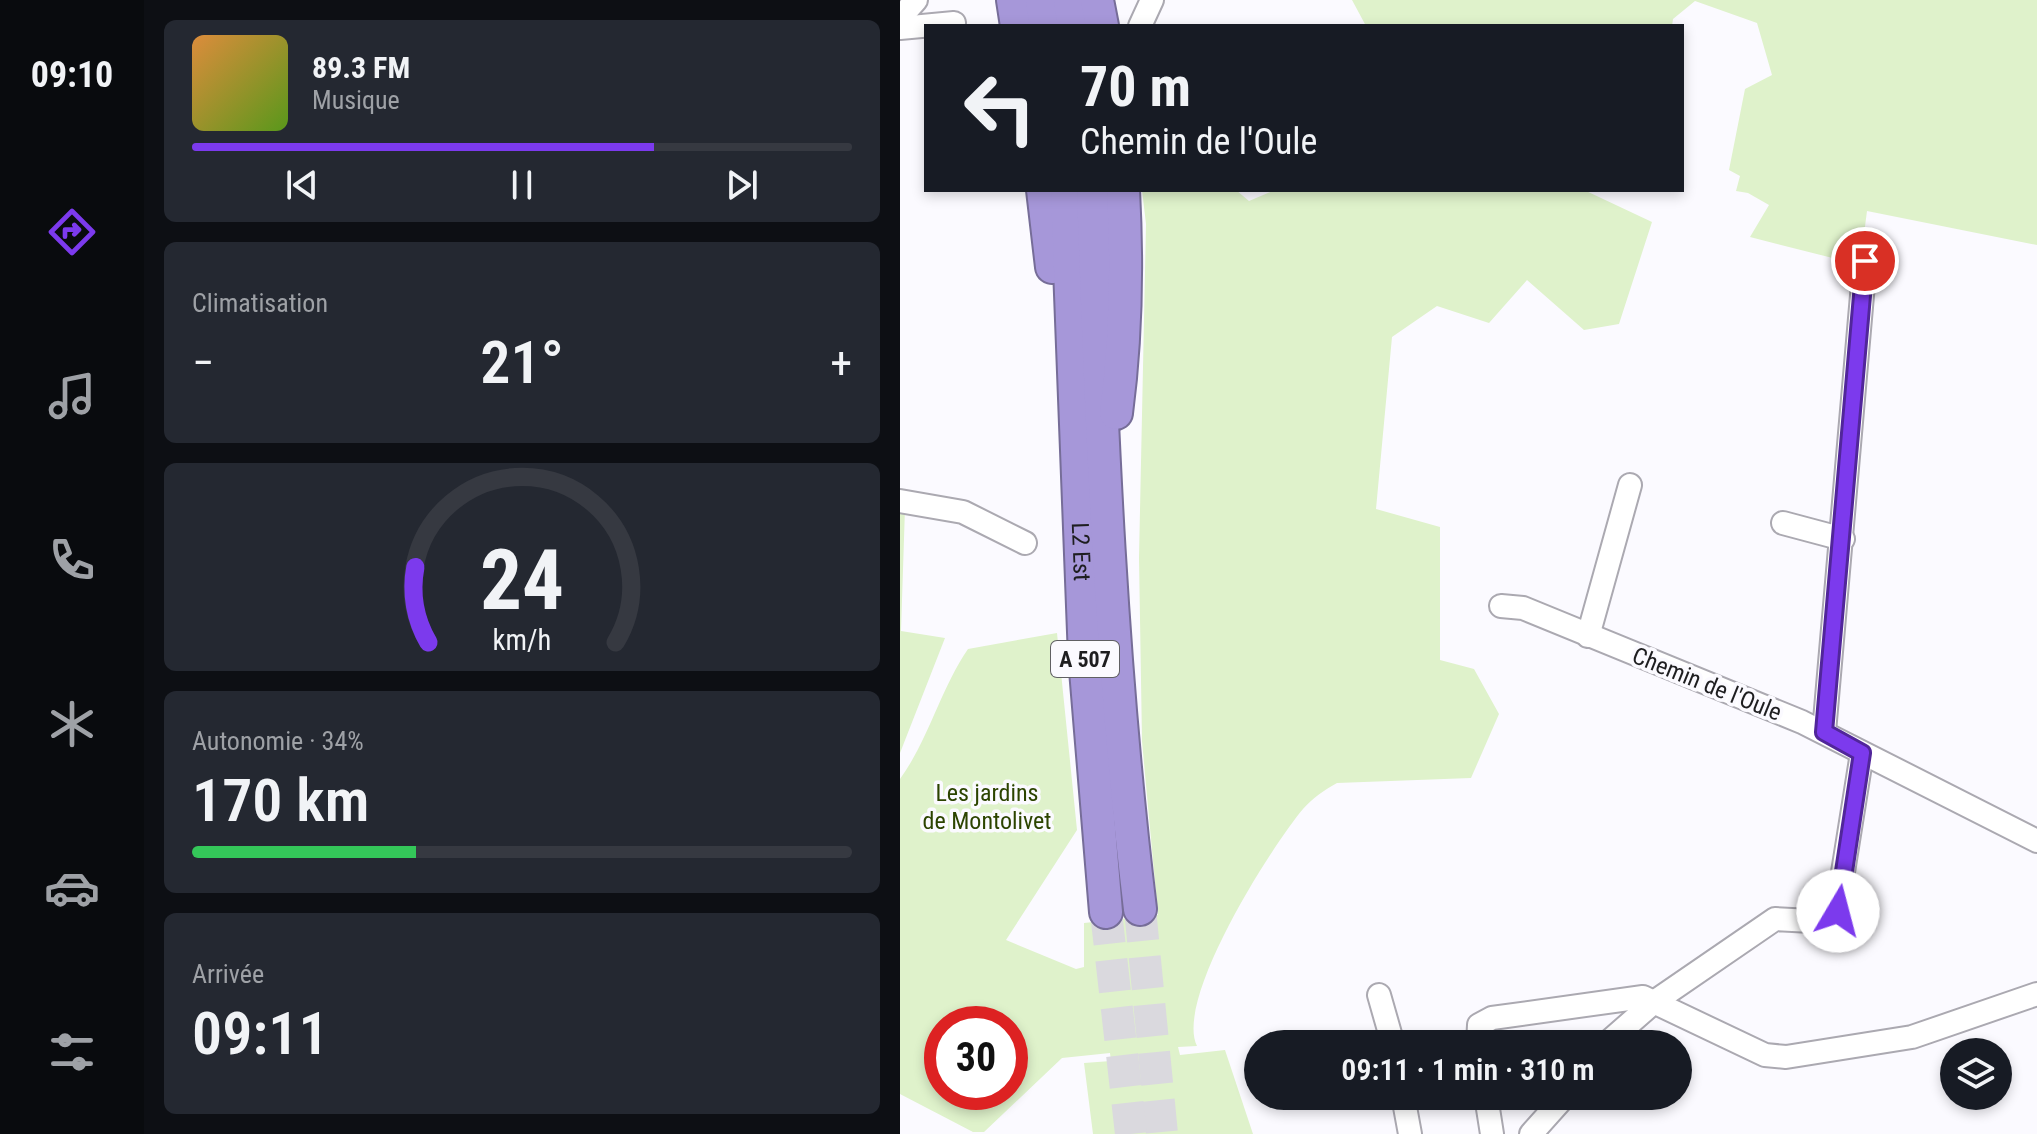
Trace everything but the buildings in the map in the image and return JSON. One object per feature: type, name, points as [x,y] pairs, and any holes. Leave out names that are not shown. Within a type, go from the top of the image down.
[{"type":"highway","points":[[1013,0],[1017,24]]},
{"type":"highway","points":[[1042,0],[1046,24]]},
{"type":"highway","points":[[1070,0],[1074,24]]},
{"type":"highway","points":[[1097,0],[1102,24]]},
{"type":"highway","points":[[1043,192],[1074,405]]},
{"type":"highway","name":"L2 Est","points":[[1067,192],[1085,658],[1106,912]]},
{"type":"highway","name":"L2 Est","points":[[1093,192],[1121,757],[1140,909]]},
{"type":"highway","points":[[1106,491],[1123,358],[1127,268],[1123,192]]},
{"type":"street","points":[[900,18],[916,0]]},
{"type":"street","points":[[1141,24],[1152,0]]},
{"type":"street","points":[[943,24],[954,23]]},
{"type":"street","points":[[900,28],[924,26]]},
{"type":"street","points":[[1824,732],[1865,261]]},
{"type":"street","points":[[1588,636],[1630,485]]},
{"type":"street","points":[[900,501],[963,512],[1025,543]]},
{"type":"street","points":[[1783,523],[1843,539]]},
{"type":"street","name":"Chemin de l'Oule","points":[[1501,606],[1523,608],[1824,732],[2037,841]]},
{"type":"street","points":[[1622,1030],[1654,1002],[1775,919],[1830,922],[1836,916],[1862,753]]},
{"type":"street","points":[[1479,1030],[1479,1025],[1492,1018],[1643,997],[1765,1055],[1786,1057],[1912,1037],[2037,994]]},
{"type":"street","points":[[1379,995],[1389,1030]]},
{"type":"street","points":[[1406,1110],[1410,1134]]},
{"type":"street","points":[[1488,1110],[1492,1134]]},
{"type":"street","points":[[1531,1134],[1552,1110]]},
{"type":"green space","points":[[1352,0],[2037,0],[2037,245],[1867,211],[1860,265],[1750,237],[1769,205],[1748,193],[1736,191],[1740,176],[1729,170],[1745,89],[1772,75],[1757,23],[1695,1],[1673,19],[1672,24],[1365,24]]},
{"type":"green space","name":"Les jardins de Montolivet","points":[[1142,192],[1238,192],[1249,201],[1270,192],[1588,192],[1652,222],[1619,324],[1584,330],[1527,280],[1489,323],[1437,306],[1392,337],[1376,509],[1440,527],[1440,660],[1474,669],[1499,714],[1471,778],[1337,783],[1323,791],[1288,828],[1249,889],[1229,924],[1199,995],[1194,1024],[1197,1046],[1178,1047],[1180,1055],[1225,1050],[1253,1134],[1093,1134],[1084,1063],[1111,1061],[1110,1053],[1062,1058],[1028,1090],[1028,1006],[924,1006],[924,1106],[900,1094],[900,779],[919,748],[968,649],[1057,633],[1077,830],[1006,940],[1076,969],[1084,967],[1084,923],[1158,915],[1142,741],[1139,558],[1146,224]]},
{"type":"green space","points":[[900,506],[905,508],[901,631],[945,638],[900,753]]},
{"type":"green space","points":[[931,1110],[1007,1110],[984,1132],[973,1132]]},
{"type":"tunnel","points":[[1140,909],[1162,1134]]},
{"type":"tunnel","points":[[1106,912],[1131,1134]]},
{"type":"route","points":[[1838,911],[1862,753],[1824,732],[1865,261]]}]
